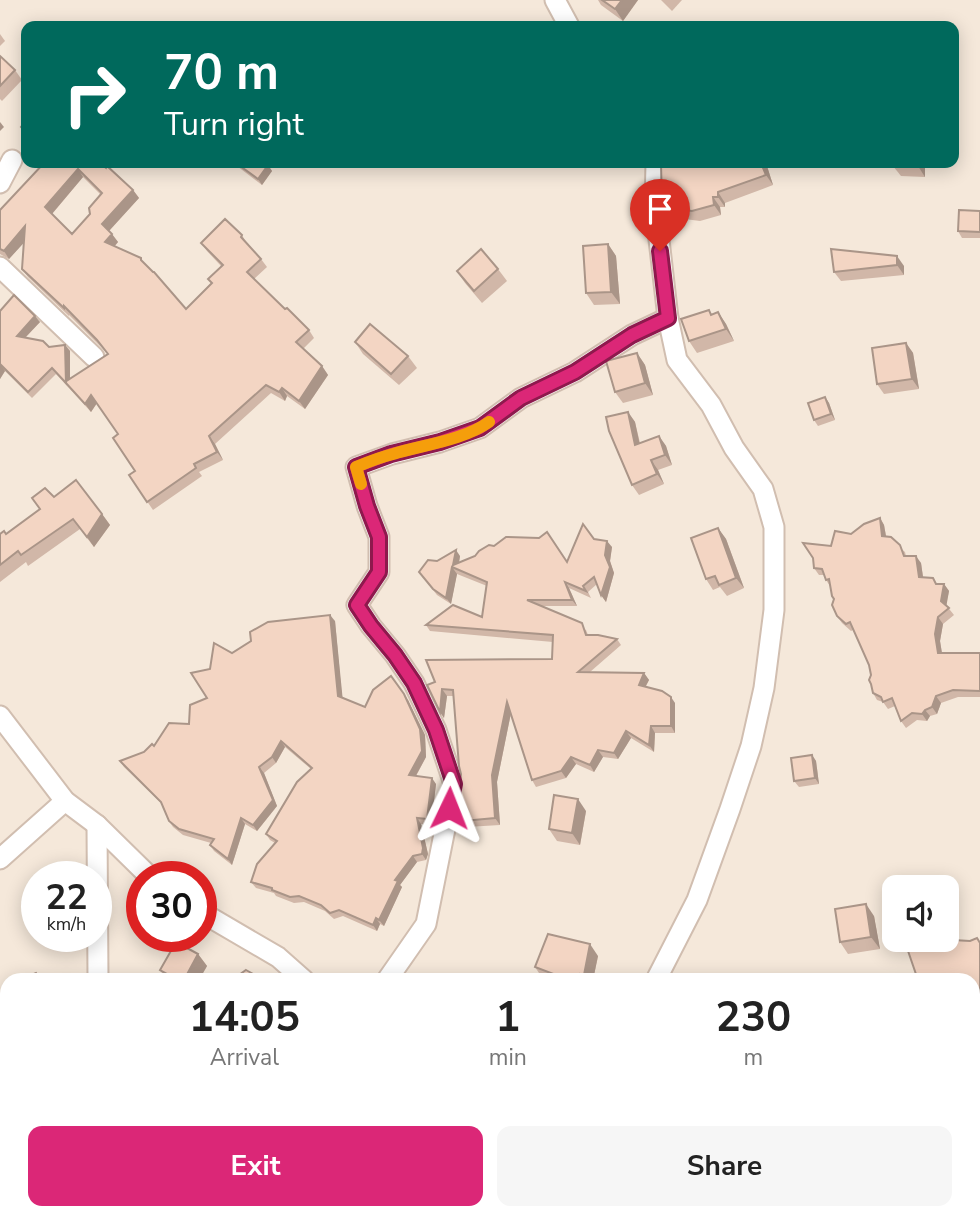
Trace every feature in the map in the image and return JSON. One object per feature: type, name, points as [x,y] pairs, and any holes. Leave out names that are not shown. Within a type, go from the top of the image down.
[{"type":"street","points":[[555,0],[566,21]]},
{"type":"street","points":[[0,183],[12,160]]},
{"type":"street","points":[[656,168],[654,205],[668,318],[677,360],[712,405],[734,448],[763,489],[774,527],[774,610],[764,688],[751,746],[697,900],[660,973]]},
{"type":"street","points":[[0,267],[94,357]]},
{"type":"street","points":[[392,973],[426,924],[454,784],[436,730],[414,683],[357,605],[379,572],[379,537],[356,467],[480,428],[521,398],[575,372],[632,335],[668,318]]},
{"type":"street","points":[[0,716],[65,801],[97,825],[134,861]]},
{"type":"street","points":[[0,859],[65,801]]},
{"type":"street","points":[[97,825],[98,973]]},
{"type":"street","points":[[217,921],[278,957],[296,973]]},
{"type":"shaded area","points":[[0,0],[980,0],[980,973],[0,973]]},
{"type":"building","points":[[602,0],[622,0],[615,9]]},
{"type":"building","points":[[0,56],[15,70],[0,86]]},
{"type":"building","points":[[39,168],[109,168],[133,190],[102,224],[112,234],[105,242],[141,258],[186,309],[212,283],[208,279],[223,265],[201,243],[225,219],[261,259],[247,272],[309,330],[296,342],[322,366],[299,401],[282,388],[279,392],[266,385],[209,436],[217,452],[194,464],[196,468],[147,502],[129,475],[135,471],[113,438],[118,434],[91,395],[85,404],[65,382],[108,354],[64,306],[22,269],[25,226],[4,251],[0,249],[0,210]],"holes":[[[78,169],[102,193],[89,208],[90,214],[72,234],[45,207]]]},
{"type":"building","points":[[243,168],[266,168],[258,179]]},
{"type":"building","points":[[661,168],[763,168],[766,175],[718,192],[718,197],[713,197],[714,205],[692,211],[662,207]]},
{"type":"building","points":[[959,210],[980,211],[980,232],[958,231]]},
{"type":"building","points":[[608,244],[611,292],[586,293],[583,246]]},
{"type":"building","points":[[481,249],[498,269],[474,291],[457,271]]},
{"type":"building","points":[[831,249],[897,256],[897,265],[834,272]]},
{"type":"building","points":[[14,295],[35,316],[17,336],[43,341],[49,347],[65,345],[66,383],[52,368],[28,392],[0,366],[0,311]]},
{"type":"building","points":[[709,310],[711,315],[718,312],[726,329],[689,341],[681,319]]},
{"type":"building","points":[[370,324],[408,356],[391,374],[355,342]]},
{"type":"building","points":[[906,343],[912,379],[877,384],[872,348]]},
{"type":"building","points":[[637,353],[645,383],[615,392],[606,361]]},
{"type":"building","points":[[825,397],[831,414],[814,420],[808,403]]},
{"type":"building","points":[[628,412],[635,445],[659,436],[665,455],[651,460],[657,474],[632,485],[609,431],[606,417]]},
{"type":"building","points":[[76,480],[102,514],[87,537],[73,519],[21,555],[18,551],[0,565],[0,534],[4,531],[6,534],[40,509],[32,498],[45,488],[54,497]]},
{"type":"building","points":[[880,518],[882,536],[891,537],[900,545],[904,556],[916,556],[919,577],[933,578],[936,584],[944,584],[941,601],[949,608],[938,617],[935,634],[938,653],[980,653],[980,691],[953,690],[936,696],[932,707],[922,714],[912,713],[901,721],[892,698],[883,702],[881,697],[873,693],[869,680],[869,665],[850,622],[846,624],[837,616],[832,605],[834,599],[829,579],[826,580],[822,569],[814,568],[813,558],[803,543],[831,546],[835,531],[851,534],[864,524]]},
{"type":"building","points":[[583,524],[594,539],[607,541],[605,555],[610,567],[601,595],[594,577],[583,586],[586,591],[565,582],[572,600],[527,600],[582,623],[586,635],[617,639],[578,672],[644,673],[639,685],[662,691],[671,697],[671,726],[651,726],[649,745],[626,731],[614,753],[598,750],[590,765],[571,757],[561,771],[532,780],[507,702],[492,775],[495,818],[463,821],[453,690],[442,689],[440,712],[427,685],[435,682],[426,660],[552,659],[553,635],[426,625],[453,605],[482,617],[487,582],[452,567],[446,598],[433,589],[419,572],[428,560],[437,561],[456,550],[453,565],[475,556],[489,545],[494,546],[506,537],[539,538],[547,532],[567,562]]},
{"type":"building","points":[[718,528],[736,578],[719,585],[715,576],[706,579],[691,538]]},
{"type":"building","points":[[330,615],[338,696],[365,707],[373,690],[391,676],[404,694],[420,729],[422,751],[409,775],[432,778],[427,819],[417,818],[422,854],[413,856],[395,880],[398,881],[379,920],[376,918],[373,925],[339,910],[330,913],[321,905],[299,896],[290,897],[251,882],[257,864],[277,841],[266,834],[297,782],[312,768],[281,741],[272,757],[259,767],[273,800],[253,825],[241,818],[228,859],[210,845],[214,839],[179,829],[169,821],[161,802],[120,761],[144,752],[152,744],[154,746],[169,723],[189,724],[190,705],[207,698],[191,673],[210,669],[214,643],[232,653],[251,641],[250,632],[268,622]]},
{"type":"building","points":[[812,755],[815,778],[794,781],[791,758]]},
{"type":"building","points":[[554,795],[578,799],[572,833],[549,829]]},
{"type":"building","points":[[866,904],[871,937],[840,942],[835,909]]},
{"type":"building","points":[[548,934],[590,944],[584,973],[551,973],[535,967]]},
{"type":"building","points":[[977,938],[980,943],[980,973],[916,973],[908,952],[959,952],[959,940]]},
{"type":"building","points":[[170,952],[198,954],[188,973],[165,973],[160,970]]},
{"type":"slow traffic","points":[[361,484],[356,467],[391,454],[440,442],[480,428],[489,422]]},
{"type":"route","points":[[449,808],[454,784],[436,730],[414,683],[357,605],[379,572],[379,537],[356,467],[480,428],[521,398],[575,372],[632,335],[668,318],[660,251]]}]
